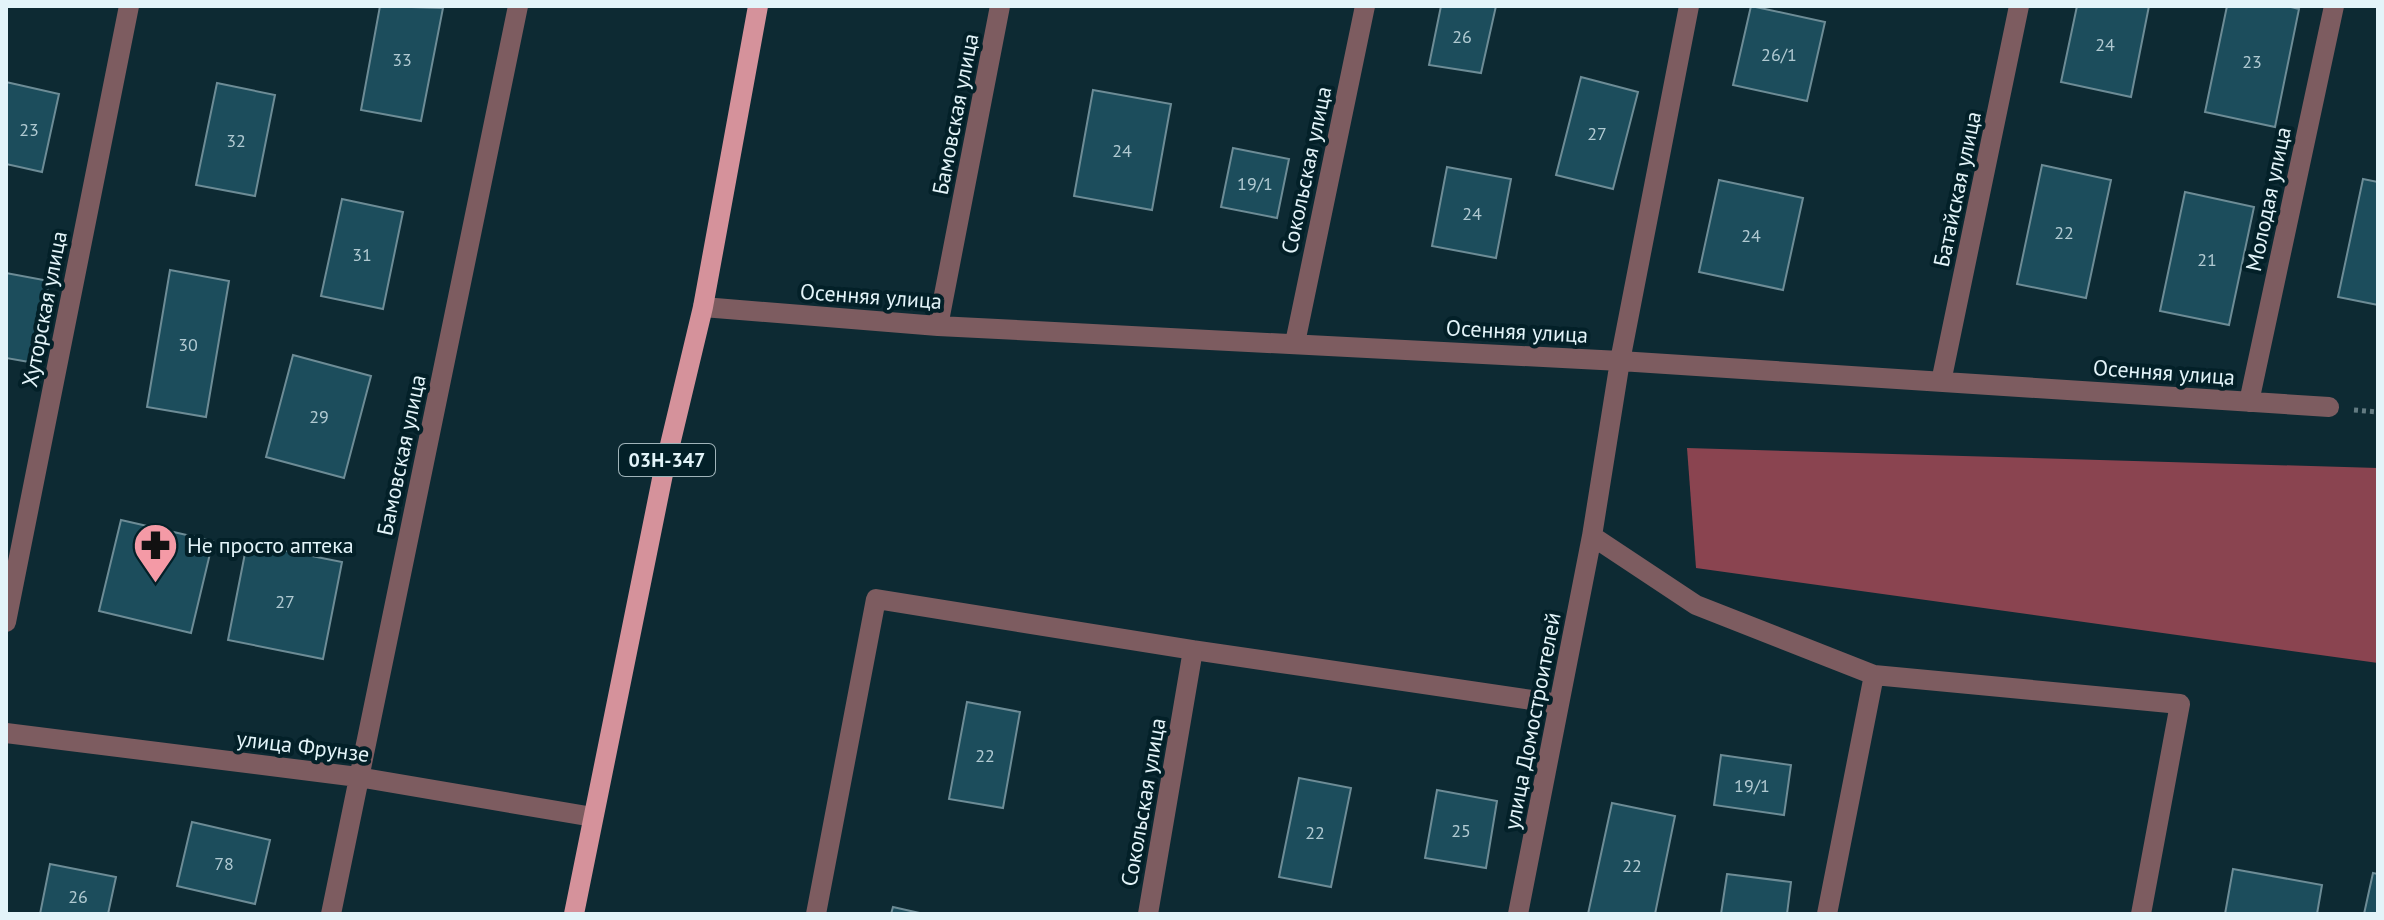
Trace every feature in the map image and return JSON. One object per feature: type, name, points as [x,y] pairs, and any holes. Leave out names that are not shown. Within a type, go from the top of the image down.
[{"type":"main road","name":"03Н-347","points":[[574,914],[663,474],[703,307],[758,6]]},
{"type":"street","name":"Хуторская улица","points":[[6,622],[129,6]]},
{"type":"street","name":"Бамовская улица","points":[[331,914],[518,6]]},
{"type":"street","name":"Бамовская улица","points":[[938,326],[1000,6]]},
{"type":"street","name":"Сокольская улица","points":[[1295,343],[1365,6]]},
{"type":"street","points":[[1620,361],[1689,6]]},
{"type":"street","name":"Батайская улица","points":[[1941,382],[2019,6]]},
{"type":"street","name":"Молодая улица","points":[[2249,402],[2334,6]]},
{"type":"street","name":"Осенняя улица","points":[[703,307],[938,326],[1620,361],[2329,407]]},
{"type":"street","name":"улица Домостроителей","points":[[1518,914],[1592,536],[1620,361]]},
{"type":"street","points":[[1592,536],[1696,605],[1874,675],[2180,704],[2141,914]]},
{"type":"street","points":[[816,914],[876,599],[1559,704]]},
{"type":"street","name":"Сокольская улица","points":[[1148,914],[1193,650]]},
{"type":"street","points":[[1827,914],[1874,675]]},
{"type":"street","name":"улица Фрунзе","points":[[6,733],[358,777],[593,817]]},
{"type":"shaded area","points":[[1687,448],[2378,468],[2378,663],[1696,568]]},
{"type":"building","points":[[380,6],[443,8],[421,121],[361,110]]},
{"type":"building","points":[[1441,6],[1496,6],[1481,73],[1429,65]]},
{"type":"building","points":[[1751,6],[1825,22],[1807,101],[1733,85]]},
{"type":"building","points":[[2077,6],[2149,6],[2131,97],[2061,82]]},
{"type":"building","points":[[2227,6],[2287,6],[2299,9],[2275,127],[2205,112]]},
{"type":"building","points":[[1581,77],[1638,92],[1613,189],[1556,175]]},
{"type":"building","points":[[6,82],[59,94],[42,172],[6,164]]},
{"type":"building","points":[[217,83],[275,95],[255,196],[196,185]]},
{"type":"building","points":[[1093,90],[1171,104],[1152,210],[1074,196]]},
{"type":"building","points":[[1233,148],[1289,159],[1277,218],[1221,207]]},
{"type":"building","points":[[2042,165],[2111,180],[2086,298],[2017,284]]},
{"type":"building","points":[[1447,167],[1511,179],[1496,258],[1432,246]]},
{"type":"building","points":[[2363,179],[2378,182],[2378,305],[2338,297]]},
{"type":"building","points":[[1719,180],[1803,198],[1783,290],[1699,272]]},
{"type":"building","points":[[2185,192],[2254,207],[2229,325],[2160,311]]},
{"type":"building","points":[[342,199],[403,212],[383,309],[321,296]]},
{"type":"building","points":[[170,270],[229,281],[206,417],[147,407]]},
{"type":"building","points":[[6,273],[49,281],[35,363],[6,358]]},
{"type":"building","points":[[293,355],[371,376],[344,478],[266,457]]},
{"type":"building","points":[[121,520],[213,541],[191,633],[99,611]]},
{"type":"building","points":[[247,543],[342,562],[323,659],[228,640]]},
{"type":"building","points":[[967,702],[1020,712],[1003,808],[949,799]]},
{"type":"building","points":[[1721,755],[1791,765],[1784,815],[1714,805]]},
{"type":"building","points":[[1299,778],[1351,788],[1331,887],[1279,877]]},
{"type":"building","points":[[1437,790],[1497,801],[1486,868],[1425,858]]},
{"type":"building","points":[[1612,803],[1675,816],[1655,914],[1588,914]]},
{"type":"building","points":[[192,822],[270,840],[255,904],[177,886]]},
{"type":"building","points":[[50,864],[116,877],[108,914],[40,914]]},
{"type":"building","points":[[2233,869],[2322,885],[2317,914],[2225,914]]},
{"type":"building","points":[[2373,873],[2378,874],[2378,914],[2364,914]]},
{"type":"building","points":[[1727,874],[1791,882],[1787,914],[1721,914]]},
{"type":"building","points":[[893,907],[924,914],[891,914]]},
{"type":"place","name":"Не просто аптека","points":[[156,584]]}]
